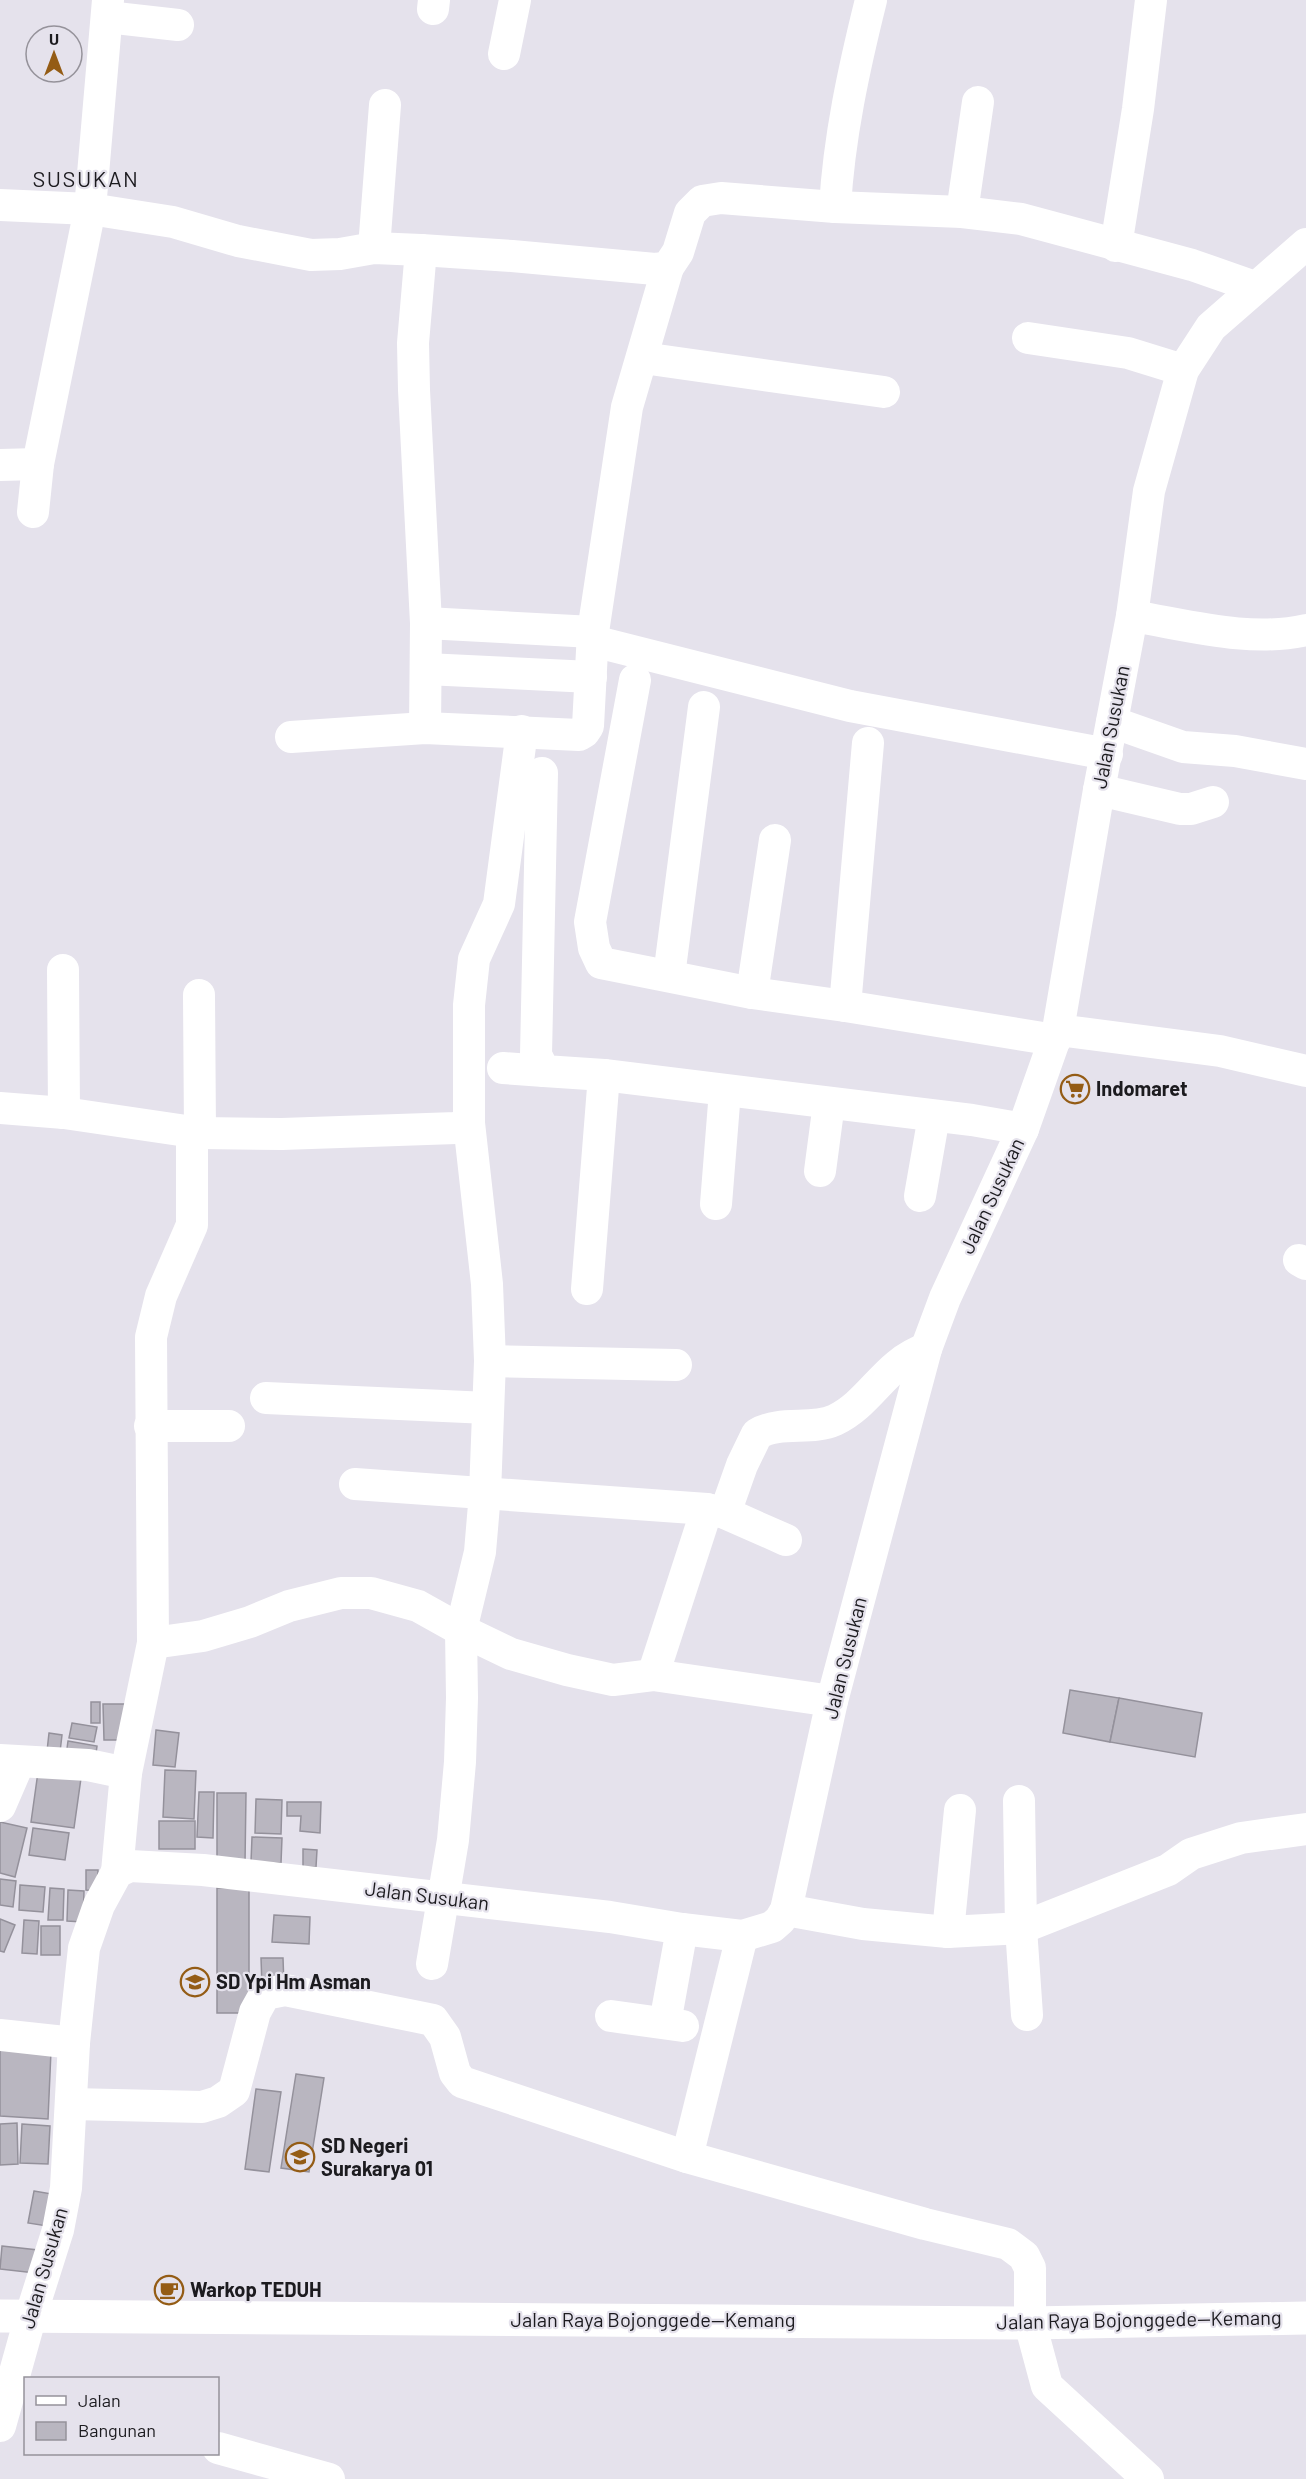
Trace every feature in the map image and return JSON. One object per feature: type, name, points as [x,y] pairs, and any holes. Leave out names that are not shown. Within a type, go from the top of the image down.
[{"type":"highway","name":"Jalan Raya Bojonggede—Kemang","points":[[15,2315],[1030,2323],[1306,2318]]},
{"type":"street","points":[[504,54],[515,0]]},
{"type":"street","points":[[1116,246],[1138,109],[1151,0]]},
{"type":"street","points":[[835,207],[837,167],[856,64],[863,2]]},
{"type":"street","points":[[33,512],[38,464],[90,209],[108,8],[178,25]]},
{"type":"street","points":[[962,212],[978,102]]},
{"type":"street","points":[[374,248],[385,105]]},
{"type":"street","points":[[291,737],[425,728],[579,735],[584,732],[588,726],[593,636],[627,407],[668,267],[678,252],[690,213],[702,201],[721,198],[835,207],[962,212],[1021,219],[1192,265],[1255,287]]},
{"type":"street","points":[[0,205],[90,209],[173,222],[238,241],[311,255],[340,254],[374,248],[512,256],[655,269],[668,267]]},
{"type":"street","name":"Jalan Susukan","points":[[8,2412],[15,2315],[58,2230],[66,2188],[74,2043],[84,1948],[99,1905],[117,1872],[130,1866],[203,1870],[610,1917],[742,1936],[772,1927],[786,1910],[832,1701],[926,1349],[945,1298],[1023,1129],[1056,1035],[1132,616],[1149,490],[1183,370],[1211,327],[1306,244]]},
{"type":"street","points":[[421,250],[413,343],[426,623],[425,728]]},
{"type":"street","points":[[1028,338],[1128,354],[1183,370]]},
{"type":"street","points":[[643,358],[884,392]]},
{"type":"street","points":[[0,465],[38,464]]},
{"type":"street","points":[[1132,616],[1243,634],[1292,634],[1306,630]]},
{"type":"street","points":[[426,623],[593,636],[850,706],[1107,754]]},
{"type":"street","points":[[426,669],[591,677]]},
{"type":"street","points":[[634,680],[590,922],[594,948],[601,963],[752,993],[1056,1035],[1220,1051],[1306,1071]]},
{"type":"street","points":[[669,975],[704,707]]},
{"type":"street","points":[[1112,722],[1183,747],[1235,751],[1306,764]]},
{"type":"street","points":[[432,1964],[453,1840],[460,1762],[461,1630],[480,1552],[485,1493],[490,1361],[487,1284],[469,1123],[469,1005],[474,959],[499,904],[522,731]]},
{"type":"street","points":[[845,1006],[868,743]]},
{"type":"street","points":[[542,773],[536,1055],[544,1071]]},
{"type":"street","points":[[1099,790],[1180,809],[1191,809],[1213,802]]},
{"type":"street","points":[[752,993],[775,840]]},
{"type":"street","points":[[63,970],[64,1113]]},
{"type":"street","points":[[117,1872],[126,1773],[153,1643],[151,1337],[161,1296],[192,1225],[199,995]]},
{"type":"street","points":[[503,1068],[604,1075],[972,1120],[1023,1129]]},
{"type":"street","points":[[587,1289],[604,1075]]},
{"type":"street","points":[[716,1204],[725,1091]]},
{"type":"street","points":[[820,1171],[829,1103]]},
{"type":"street","points":[[0,1108],[64,1113],[196,1132],[282,1134],[445,1129],[469,1123]]},
{"type":"street","points":[[920,1196],[934,1116]]},
{"type":"street","points":[[653,1675],[716,1511],[757,1434],[776,1427],[833,1421],[855,1406],[902,1360],[926,1349]]},
{"type":"street","points":[[490,1361],[676,1365]]},
{"type":"street","points":[[266,1398],[488,1408]]},
{"type":"street","points":[[150,1426],[229,1426]]},
{"type":"street","points":[[355,1484],[716,1511],[786,1540]]},
{"type":"street","points":[[153,1643],[203,1636],[250,1622],[289,1606],[341,1593],[371,1593],[418,1606],[461,1630],[511,1653],[567,1670],[613,1680],[653,1675],[832,1701]]},
{"type":"street","points":[[0,1806],[10,1761],[88,1765],[126,1773]]},
{"type":"street","points":[[1019,1801],[1021,1928],[1027,2015]]},
{"type":"street","points":[[948,1932],[960,1810]]},
{"type":"street","points":[[786,1910],[863,1924],[948,1932],[1021,1928],[1241,1838],[1306,1829]]},
{"type":"street","points":[[611,2016],[674,2024],[682,1929]]},
{"type":"street","points":[[687,2157],[742,1936]]},
{"type":"street","points":[[71,2103],[202,2107],[218,2102],[234,2091],[255,2012],[265,1994],[285,1990],[433,2020],[445,2037],[455,2073],[462,2082],[687,2157],[914,2221],[1008,2244],[1024,2256],[1030,2268],[1030,2323],[1047,2386],[1148,2479]]},
{"type":"street","points":[[0,2035],[74,2043]]},
{"type":"street","points":[[219,2448],[329,2479]]},
{"type":"building","points":[[1070,1690],[1119,1698],[1110,1742],[1063,1733]]},
{"type":"building","points":[[1119,1698],[1202,1713],[1195,1757],[1110,1742]]},
{"type":"building","points":[[91,1702],[100,1702],[100,1723],[91,1723]]},
{"type":"building","points":[[103,1704],[128,1704],[129,1740],[104,1740]]},
{"type":"building","points":[[72,1723],[97,1727],[94,1742],[69,1738]]},
{"type":"building","points":[[156,1730],[179,1733],[175,1767],[153,1765]]},
{"type":"building","points":[[49,1733],[62,1735],[60,1752],[47,1751]]},
{"type":"building","points":[[68,1741],[97,1746],[95,1761],[66,1756]]},
{"type":"building","points":[[39,1765],[82,1771],[74,1828],[31,1822]]},
{"type":"building","points":[[165,1770],[196,1771],[194,1819],[163,1817]]},
{"type":"building","points":[[199,1792],[214,1792],[213,1838],[197,1837]]},
{"type":"building","points":[[217,1793],[246,1793],[245,1864],[217,1864]]},
{"type":"building","points":[[256,1799],[282,1800],[281,1834],[255,1833]]},
{"type":"building","points":[[287,1802],[321,1802],[320,1833],[300,1831],[301,1816],[287,1816]]},
{"type":"building","points":[[159,1821],[195,1821],[195,1849],[159,1849]]},
{"type":"building","points":[[0,1822],[27,1828],[15,1877],[0,1873]]},
{"type":"building","points":[[33,1828],[69,1833],[65,1860],[29,1855]]},
{"type":"building","points":[[252,1837],[282,1838],[281,1863],[251,1862]]},
{"type":"building","points":[[303,1849],[317,1850],[316,1867],[303,1867]]},
{"type":"building","points":[[86,1870],[98,1870],[97,1891],[86,1890]]},
{"type":"building","points":[[0,1879],[16,1881],[13,1907],[0,1905]]},
{"type":"building","points":[[20,1885],[45,1887],[43,1912],[19,1910]]},
{"type":"building","points":[[50,1888],[64,1889],[63,1920],[48,1920]]},
{"type":"building","points":[[217,1888],[249,1888],[249,2013],[217,2013]]},
{"type":"building","points":[[68,1890],[84,1891],[83,1922],[67,1921]]},
{"type":"building","points":[[274,1915],[310,1917],[309,1944],[272,1942]]},
{"type":"building","points":[[0,1919],[15,1925],[4,1952],[0,1951]]},
{"type":"building","points":[[24,1920],[39,1921],[37,1954],[22,1953]]},
{"type":"building","points":[[41,1926],[60,1926],[60,1955],[41,1955]]},
{"type":"building","points":[[261,1958],[283,1958],[284,1986],[262,1986]]},
{"type":"building","points":[[0,2049],[51,2051],[48,2119],[0,2116]]},
{"type":"building","points":[[296,2074],[324,2078],[309,2172],[281,2168]]},
{"type":"building","points":[[256,2089],[281,2092],[269,2172],[245,2169]]},
{"type":"building","points":[[17,2123],[18,2164],[0,2165],[0,2124]]},
{"type":"building","points":[[22,2124],[50,2126],[48,2164],[20,2163]]},
{"type":"building","points":[[34,2191],[52,2194],[47,2226],[28,2223]]},
{"type":"building","points":[[2,2246],[38,2250],[35,2273],[0,2269]]},
{"type":"place","name":"Indomaret","points":[[1075,1089]]},
{"type":"place","name":"SD Ypi Hm Asman","points":[[195,1982]]},
{"type":"place","name":"SD Negeri Surakarya 01","points":[[300,2157]]},
{"type":"place","name":"Warkop TEDUH","points":[[169,2290]]},
{"type":"district","name":"SUSUKAN","points":[[86,179]]}]
